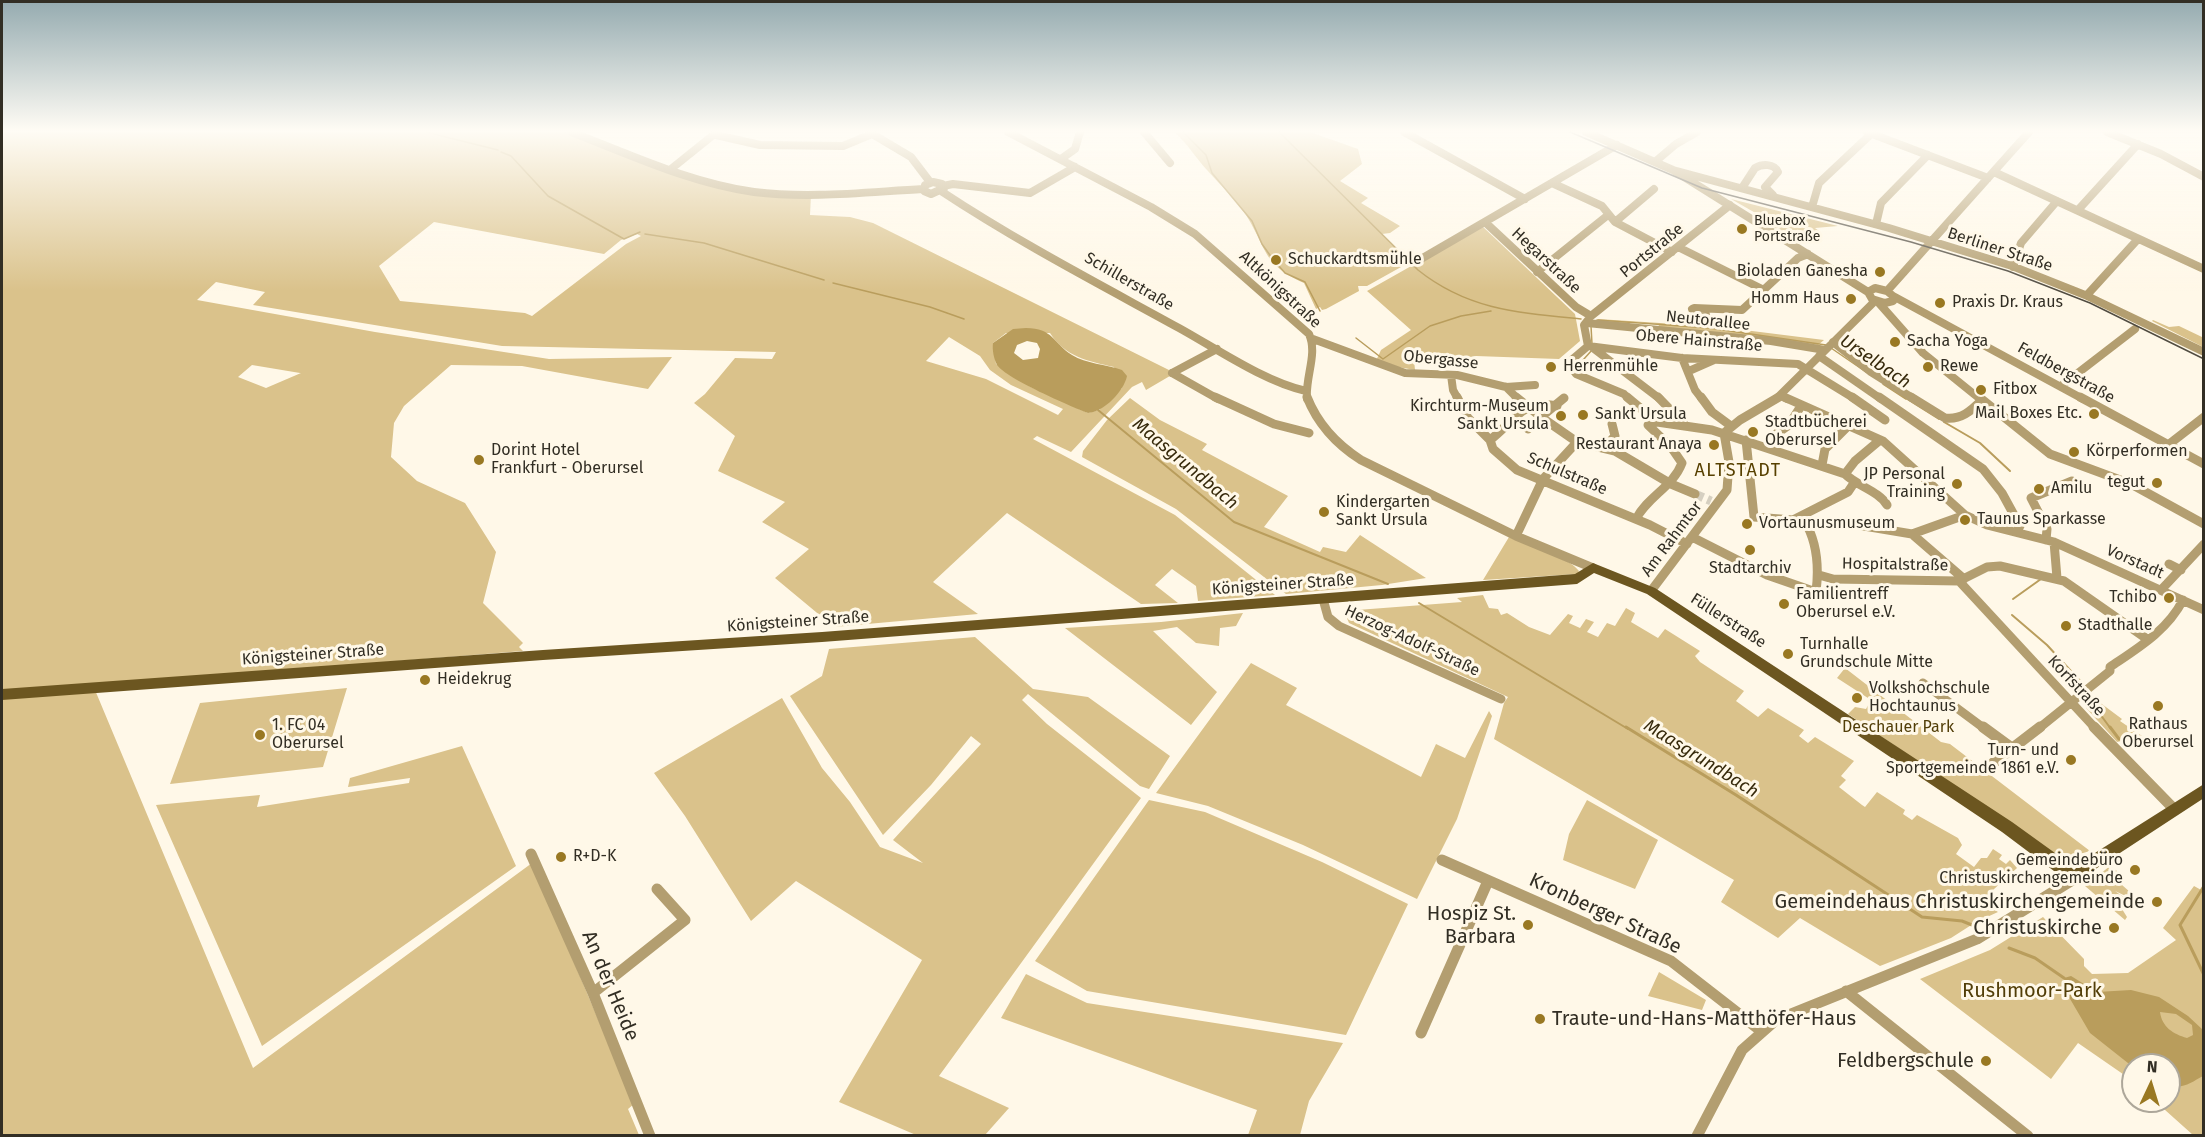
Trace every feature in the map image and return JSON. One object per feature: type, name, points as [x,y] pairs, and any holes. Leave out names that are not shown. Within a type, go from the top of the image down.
[{"type":"main road","name":"Füllerstraße","points":[[1593,568],[1651,591],[2007,826],[2074,879]]},
{"type":"main road","name":"Königsteiner Straße","points":[[2,695],[1577,579],[1593,568]]},
{"type":"main road","points":[[2074,879],[2092,863],[2204,790]]},
{"type":"street","points":[[718,185],[770,193],[923,189],[928,193],[950,185]]},
{"type":"street","points":[[923,189],[927,185]]},
{"type":"street","points":[[941,185],[942,189]]},
{"type":"street","points":[[961,185],[1030,193],[1044,185]]},
{"type":"street","name":"Altkönigstraße","points":[[1109,185],[1151,207],[1206,241],[1313,339],[1306,391]]},
{"type":"street","points":[[1501,185],[1526,199]]},
{"type":"street","points":[[1414,263],[1549,185]]},
{"type":"street","points":[[1556,185],[1602,206],[1616,222],[1764,290]]},
{"type":"street","points":[[1698,185],[1889,303],[1923,353],[2050,454],[2066,458],[2140,488],[2204,524]]},
{"type":"street","name":"Berliner Straße","points":[[1731,185],[1876,224],[2013,267],[2087,295],[2204,352]]},
{"type":"street","points":[[1767,185],[1765,187],[1778,198]]},
{"type":"street","points":[[1812,207],[1819,185]]},
{"type":"street","points":[[1876,224],[1881,203],[1899,185]]},
{"type":"street","points":[[1867,309],[1889,303],[1932,241],[1982,185]]},
{"type":"street","points":[[2022,185],[2204,269]]},
{"type":"street","points":[[2078,210],[2101,185]]},
{"type":"street","name":"Schillerstraße","points":[[942,189],[994,226],[1288,387],[1306,391]]},
{"type":"street","points":[[1616,222],[1654,189]]},
{"type":"street","points":[[2013,267],[2020,243],[2057,201]]},
{"type":"street","name":"Portstraße","points":[[1589,319],[1730,205]]},
{"type":"street","points":[[1537,272],[1608,215]]},
{"type":"street","name":"Hegarstraße","points":[[1486,223],[1589,319]]},
{"type":"street","points":[[2087,295],[2138,238]]},
{"type":"street","points":[[1704,309],[1742,310],[1798,258],[1808,254]]},
{"type":"street","points":[[1870,290],[1876,301]]},
{"type":"street","points":[[1876,301],[1889,303]]},
{"type":"street","points":[[1636,519],[1646,502],[1677,479],[1682,463],[1671,447],[1648,426],[1657,422],[1728,430],[1781,396],[1876,301]]},
{"type":"street","name":"Feldbergstraße","points":[[1889,303],[1915,308],[2204,464]]},
{"type":"street","points":[[1589,319],[1584,325],[1588,346],[1572,369],[1614,388],[1657,422]]},
{"type":"street","name":"Neutorallee","points":[[1589,319],[1827,348]]},
{"type":"street","points":[[2061,386],[2135,329]]},
{"type":"street","name":"Obergasse","points":[[1313,339],[1396,371],[1418,375],[1475,378],[1506,387],[1535,385]]},
{"type":"street","points":[[1588,346],[1608,358],[1658,397],[1685,425]]},
{"type":"street","name":"Obere Hainstraße","points":[[1588,346],[1682,358],[1798,364],[1807,368]]},
{"type":"street","points":[[1827,348],[1871,372],[1940,417],[1954,420],[1969,413],[1982,400]]},
{"type":"street","points":[[1827,348],[1983,469],[2017,518],[2020,526],[2017,531]]},
{"type":"street","points":[[1217,349],[1172,373],[1235,408],[1297,431],[1309,433]]},
{"type":"street","points":[[1682,358],[1695,390],[1728,430],[1746,440],[1845,474],[1854,483],[1884,500],[1887,505]]},
{"type":"street","points":[[1689,371],[1712,362],[1714,359]]},
{"type":"street","points":[[1807,368],[1885,420]]},
{"type":"street","name":"Schulstraße","points":[[1451,375],[1454,390],[1468,418],[1490,440],[1493,449],[1527,476],[1690,540],[1804,591],[1816,592],[1819,575]]},
{"type":"street","points":[[1506,387],[1526,407],[1577,442],[1604,447],[1629,458],[1671,484],[1695,494]]},
{"type":"street","points":[[1306,391],[1318,421],[1346,451],[1516,536],[1593,568]]},
{"type":"street","name":"Vorstadt","points":[[1781,396],[1880,440],[1904,458],[1934,489],[1965,515],[1987,525],[2050,541],[2204,610]]},
{"type":"street","points":[[1528,429],[1564,398]]},
{"type":"street","points":[[1490,440],[1504,431],[1526,407],[1538,402],[1557,406]]},
{"type":"street","points":[[1776,434],[1789,425],[1801,406]]},
{"type":"street","points":[[2168,445],[2204,417]]},
{"type":"street","points":[[1604,447],[1615,436],[1612,424]]},
{"type":"street","points":[[1822,465],[1825,449],[1849,425]]},
{"type":"street","name":"Am Rahmtor","points":[[1651,591],[1690,540],[1714,502],[1728,490],[1728,430]]},
{"type":"street","points":[[1746,440],[1755,517],[1858,525],[1912,534],[1965,515]]},
{"type":"street","points":[[1845,474],[1855,461],[1880,440]]},
{"type":"street","points":[[1516,536],[1542,482],[1577,442]]},
{"type":"street","points":[[2072,481],[2031,498],[2047,529],[2057,578],[2147,639]]},
{"type":"street","points":[[1803,520],[1848,492],[1854,483]]},
{"type":"street","name":"Hospitalstraße","points":[[1803,520],[1811,532],[1819,575],[1833,579],[1962,580],[1991,566],[2057,578]]},
{"type":"street","name":"Korfstraße","points":[[1912,534],[1962,580],[2072,703],[2174,809]]},
{"type":"street","points":[[2162,590],[2204,544]]},
{"type":"street","points":[[2169,564],[2181,570]]},
{"type":"street","name":"Herzog-Adolf-Straße","points":[[1323,599],[1328,617],[1339,626],[1501,699]]},
{"type":"street","points":[[1983,770],[2072,703],[2073,699],[2106,668],[2177,615],[2183,600]]},
{"type":"street","points":[[1923,683],[2013,749]]},
{"type":"street","name":"An der Heide","points":[[531,854],[593,993],[650,1136]]},
{"type":"street","name":"Kronberger Straße","points":[[1442,860],[1671,961],[1761,1031]]},
{"type":"street","points":[[1696,1136],[1742,1050],[1761,1031],[1785,1014],[1949,952],[1977,939],[2074,879]]},
{"type":"street","points":[[1421,1033],[1488,881]]},
{"type":"street","points":[[593,993],[685,920],[657,889]]},
{"type":"street","points":[[1846,991],[2028,1136]]},
{"type":"green space","points":[[2,185],[711,185],[811,195],[810,215],[850,217],[873,223],[1175,373],[1146,390],[1142,382],[1132,387],[1071,452],[1037,436],[1033,439],[1175,515],[1275,595],[1198,601],[1196,586],[1172,569],[1155,585],[1178,603],[1141,604],[1007,513],[933,582],[978,614],[834,627],[775,578],[809,549],[762,522],[785,502],[718,471],[735,436],[694,403],[705,394],[735,358],[772,359],[776,352],[502,346],[253,305],[265,292],[216,282],[197,300],[375,332],[549,359],[672,357],[648,389],[522,366],[451,365],[404,406],[394,423],[391,457],[417,481],[465,503],[496,552],[483,603],[523,643],[519,647],[523,651],[86,686],[95,690],[253,1068],[532,863],[634,1104],[628,1109],[639,1135],[2,1135]],"holes":[[[434,222],[604,254],[621,240],[637,234],[641,236],[626,244],[532,316],[525,313],[400,301],[379,266]],[[1006,333],[1050,333],[1070,353],[1086,360],[1114,367],[1122,388],[1099,410],[1088,413],[1031,387],[996,364],[993,343]],[[949,337],[980,356],[990,370],[1011,385],[1063,409],[1058,415],[986,379],[926,361]],[[252,365],[301,373],[266,388],[238,377]]]},
{"type":"green space","points":[[1221,185],[1347,185],[1368,198],[1361,203],[1400,226],[1390,233],[1382,234],[1410,262],[1367,286],[1358,286],[1359,291],[1326,309],[1322,310],[1320,307],[1316,309],[1304,283],[1290,276],[1273,262],[1242,209]]},
{"type":"green space","points":[[1731,199],[1838,226],[1815,228],[1819,231],[1786,234]]},
{"type":"green space","points":[[1482,226],[1575,314],[1580,341],[1559,359],[1476,356],[1452,360],[1426,356],[1414,360],[1415,370],[1375,363],[1381,350],[1411,330],[1367,291]]},
{"type":"green space","points":[[1598,319],[1691,325],[1710,323],[1712,326],[1824,340],[1818,345],[1660,328],[1658,324],[1630,322],[1630,325],[1597,322]]},
{"type":"green space","points":[[2152,321],[2169,327],[2179,326],[2203,336],[2203,347]]},
{"type":"green space","points":[[1130,398],[1160,420],[1207,444],[1202,450],[1288,496],[1264,527],[1320,552],[1323,547],[1346,552],[1360,535],[1426,578],[1382,585],[1286,594],[1176,509],[1082,457],[1083,451],[1107,420]]},
{"type":"green space","points":[[1509,537],[1557,556],[1579,571],[1577,574],[1483,580]]},
{"type":"green space","points":[[1483,595],[1489,608],[1498,609],[1501,615],[1507,613],[1529,627],[1550,635],[1568,614],[1573,616],[1569,623],[1580,628],[1586,619],[1594,622],[1587,632],[1598,637],[1607,623],[1615,626],[1626,608],[1635,613],[1631,622],[1658,638],[1665,629],[1700,651],[1695,656],[1700,662],[1744,691],[1736,701],[1758,717],[1768,708],[1804,730],[1799,736],[1808,743],[1815,737],[1854,761],[1841,776],[1846,780],[1839,787],[1862,805],[1865,807],[1877,792],[1905,810],[1903,814],[1912,820],[1917,815],[1958,838],[1962,845],[1956,854],[1974,867],[1981,858],[1987,858],[1993,849],[2002,855],[1999,859],[2006,864],[2010,860],[2017,868],[1981,901],[1998,912],[1976,922],[1951,938],[1880,966],[1800,918],[1778,938],[1721,902],[1734,880],[1494,739],[1504,703],[1508,697],[1349,623],[1344,611],[1462,602],[1457,598]]},
{"type":"green space","points":[[1243,613],[1236,626],[1220,628],[1219,646],[1196,643],[1177,627],[1153,631],[1217,692],[1191,725],[1065,628],[1161,622]]},
{"type":"green space","points":[[975,637],[1033,689],[1088,697],[1170,756],[1149,789],[1140,786],[1028,694],[1022,700],[1047,724],[1141,798],[939,1076],[1009,1108],[985,1135],[916,1135],[839,1102],[922,960],[796,881],[751,921],[685,816],[654,773],[782,698],[822,768],[850,802],[880,847],[923,863],[893,840],[981,744],[971,736],[931,785],[883,835],[790,696],[822,676],[829,649]]},
{"type":"green space","points":[[1251,663],[1297,688],[1286,705],[1421,777],[1436,744],[1465,758],[1489,711],[1492,716],[1457,819],[1417,899],[1303,845],[1208,806],[1156,793]]},
{"type":"green space","name":"Deschauer Park","points":[[1845,668],[1941,742],[1950,744],[2090,851],[2073,856],[2052,852],[1848,714],[1855,707],[1866,709],[1871,700],[1837,678]]},
{"type":"green space","name":"1. FC 04 Oberursel","points":[[347,688],[323,767],[170,784],[200,703]]},
{"type":"green space","points":[[2087,693],[2142,736],[2117,742],[2087,709],[2082,700]]},
{"type":"green space","points":[[462,746],[516,866],[262,1046],[156,805],[260,795],[257,807],[409,783],[410,778],[348,787],[350,778]]},
{"type":"green space","points":[[1149,800],[1205,812],[1322,862],[1408,904],[1346,1035],[1087,991],[1035,961]]},
{"type":"green space","points":[[1587,800],[1658,840],[1635,889],[1563,860],[1569,834]]},
{"type":"green space","points":[[2110,866],[2117,871],[2114,878],[2130,892],[2130,898],[2115,891],[2132,903],[2130,909],[2122,909],[2127,917],[2125,920],[2085,886]]},
{"type":"green space","name":"Rushmoor-Park","points":[[2194,886],[2203,891],[2203,1135],[2193,1135],[2168,1113],[2181,1113],[2181,1053],[2121,1053],[2121,1073],[2078,1043],[2051,1079],[1920,979],[1990,950],[2043,917],[2084,959],[2084,966],[2092,974],[2128,973],[2176,940],[2163,928]]},
{"type":"green space","points":[[1659,972],[1706,1000],[1702,1010],[1648,996]]},
{"type":"green space","points":[[1026,974],[1087,1003],[1343,1043],[1309,1101],[1300,1135],[1248,1135],[1257,1110],[1001,1018]]},
{"type":"shaded area","points":[[1026,328],[1042,331],[1078,358],[1122,370],[1127,376],[1122,388],[1107,405],[1088,413],[1040,392],[1003,371],[996,363],[993,343],[1013,329]],"holes":[[[1027,341],[1037,343],[1040,349],[1038,358],[1023,360],[1014,353],[1017,345]]]},
{"type":"shaded area","points":[[2071,976],[2097,992],[2131,990],[2159,997],[2188,1016],[2203,1030],[2203,1076],[2181,1086],[2181,1053],[2121,1053],[2121,1058],[2090,1033],[2066,992],[2064,978]],"holes":[[[2160,1012],[2176,1014],[2192,1025],[2193,1035],[2187,1038],[2177,1034],[2166,1026]]]},
{"type":"waterway","name":"Maasgrundbach","points":[[538,185],[548,196],[624,239],[640,232]]},
{"type":"waterway","points":[[1222,185],[1252,221],[1262,244],[1272,258],[1285,273],[1305,282],[1320,311]]},
{"type":"waterway","name":"Urselbach","points":[[1332,185],[1418,270],[1456,294],[1495,307],[1581,319]]},
{"type":"waterway","name":"Maasgrundbach","points":[[645,234],[704,243],[824,280]]},
{"type":"waterway","name":"Maasgrundbach","points":[[833,283],[930,307],[964,319]]},
{"type":"waterway","points":[[1356,338],[1383,359],[1430,326],[1461,316],[1491,311]]},
{"type":"waterway","name":"Urselbach","points":[[1597,320],[1710,328],[1826,345]]},
{"type":"waterway","points":[[1591,326],[1592,344]]},
{"type":"waterway","name":"Urselbach","points":[[1831,348],[1866,372]]},
{"type":"waterway","points":[[1575,369],[1592,350]]},
{"type":"waterway","name":"Urselbach","points":[[1883,384],[1906,399]]},
{"type":"waterway","name":"Urselbach","points":[[1904,397],[1939,419]]},
{"type":"waterway","name":"Maasgrundbach","points":[[1098,410],[1234,522],[1388,584]]},
{"type":"waterway","name":"Urselbach","points":[[1944,422],[1980,443],[2010,471]]},
{"type":"waterway","name":"Urselbach","points":[[2013,599],[2041,579]]},
{"type":"waterway","name":"Maasgrundbach","points":[[1419,603],[1628,729]]},
{"type":"waterway","name":"Urselbach","points":[[2012,615],[2047,645],[2082,683]]},
{"type":"waterway","name":"Urselbach","points":[[2097,710],[2111,729]]},
{"type":"waterway","name":"Maasgrundbach","points":[[1626,727],[1736,795],[1922,917],[1962,921],[1972,925]]},
{"type":"waterway","name":"Urselbach","points":[[2110,727],[2119,739]]},
{"type":"waterway","name":"Urselbach","points":[[2204,886],[2180,925],[2204,975]]},
{"type":"waterway","name":"Maasgrundbach","points":[[2009,948],[2035,958],[2064,978]]},
{"type":"tunnel","points":[[1695,494],[1711,501]]},
{"type":"tram line","points":[[1695,185],[1911,242],[2008,271],[2090,303],[2204,359]]},
{"type":"place","name":"Bluebox Portstraße","points":[[1742,229]]},
{"type":"place","name":"Schuckardtsmühle","points":[[1276,260]]},
{"type":"place","name":"Bioladen Ganesha","points":[[1880,272]]},
{"type":"place","name":"Homm Haus","points":[[1851,299]]},
{"type":"place","name":"Praxis Dr. Kraus","points":[[1940,303]]},
{"type":"place","name":"Sacha Yoga","points":[[1895,342]]},
{"type":"place","name":"Herrenmühle","points":[[1551,367]]},
{"type":"place","name":"Rewe","points":[[1928,367]]},
{"type":"place","name":"Fitbox","points":[[1981,390]]},
{"type":"place","name":"Mail Boxes Etc.","points":[[2094,414]]},
{"type":"place","name":"Sankt Ursula","points":[[1583,415]]},
{"type":"place","name":"Kirchturm-Museum Sankt Ursula","points":[[1561,416]]},
{"type":"place","name":"Stadtbücherei Oberursel","points":[[1753,432]]},
{"type":"place","name":"Restaurant Anaya","points":[[1714,445]]},
{"type":"place","name":"Körperformen","points":[[2074,452]]},
{"type":"place","name":"Dorint Hotel Frankfurt - Oberursel","points":[[479,460]]},
{"type":"place","name":"tegut","points":[[2157,483]]},
{"type":"place","name":"JP Personal Training","points":[[1957,484]]},
{"type":"place","name":"Amilu","points":[[2039,489]]},
{"type":"place","name":"Kindergarten Sankt Ursula","points":[[1324,512]]},
{"type":"place","name":"Taunus Sparkasse","points":[[1965,520]]},
{"type":"place","name":"Vortaunusmuseum","points":[[1747,524]]},
{"type":"place","name":"Stadtarchiv","points":[[1750,550]]},
{"type":"place","name":"Tchibo","points":[[2169,598]]},
{"type":"place","name":"Familientreff Oberursel e.V.","points":[[1784,604]]},
{"type":"place","name":"Stadthalle","points":[[2066,626]]},
{"type":"place","name":"Turnhalle Grundschule Mitte","points":[[1788,654]]},
{"type":"place","name":"Heidekrug","points":[[425,680]]},
{"type":"place","name":"Volkshochschule Hochtaunus","points":[[1857,698]]},
{"type":"place","name":"Rathaus Oberursel","points":[[2158,706]]},
{"type":"place","name":"1. FC 04 Oberursel","points":[[260,735]]},
{"type":"place","name":"Turn- und Sportgemeinde 1861 e.V.","points":[[2071,760]]},
{"type":"place","name":"R+D-K","points":[[561,857]]},
{"type":"place","name":"Gemeindebüro Christuskirchengemeinde","points":[[2135,870]]},
{"type":"place","name":"Gemeindehaus Christuskirchengemeinde","points":[[2157,902]]},
{"type":"place","name":"Hospiz St. Barbara","points":[[1528,925]]},
{"type":"place","name":"Christuskirche","points":[[2114,928]]},
{"type":"place","name":"Traute-und-Hans-Matthöfer-Haus","points":[[1540,1019]]},
{"type":"place","name":"Feldbergschule","points":[[1986,1061]]},
{"type":"district","name":"ALTSTADT","points":[[1738,471]]}]
